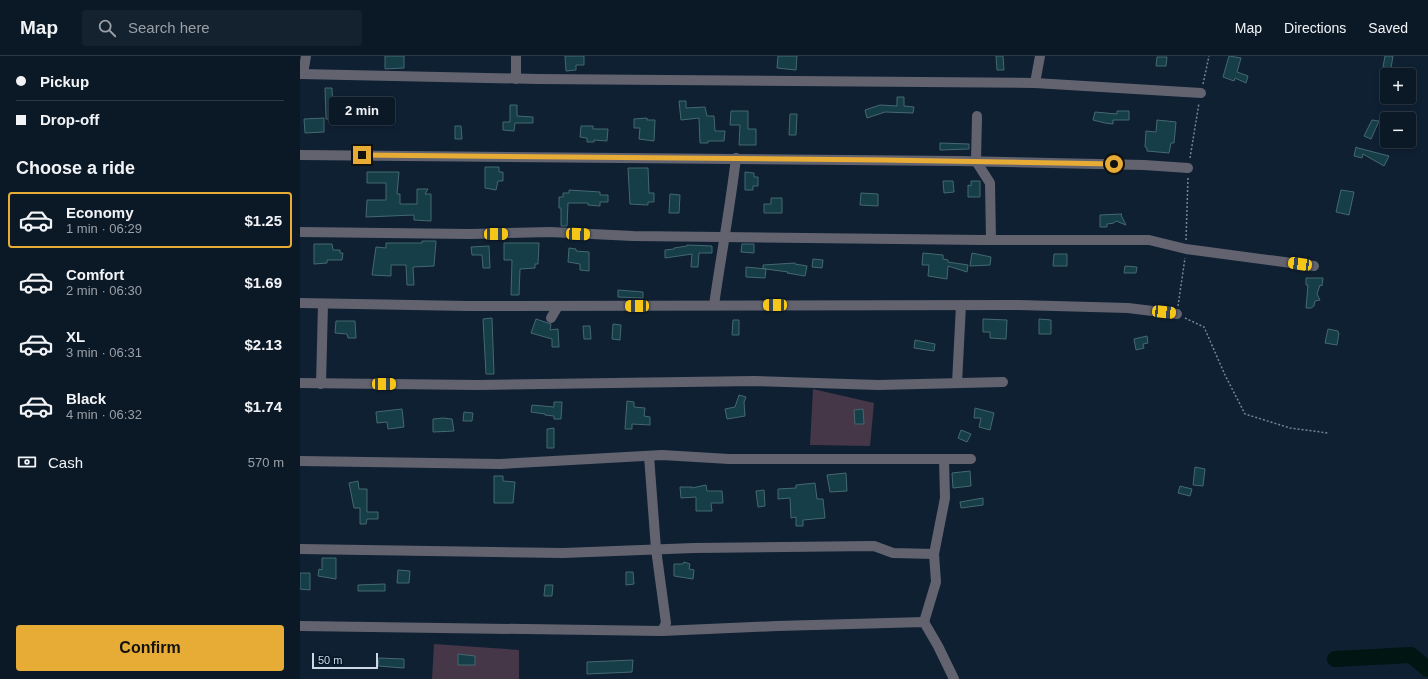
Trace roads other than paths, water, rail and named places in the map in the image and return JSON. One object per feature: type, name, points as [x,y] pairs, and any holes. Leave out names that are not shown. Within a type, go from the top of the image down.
[{"type":"street","points":[[306,56],[301,74],[516,79],[1035,83],[1201,93]]},
{"type":"street","points":[[516,56],[516,79]]},
{"type":"street","points":[[1035,83],[1040,56]]},
{"type":"street","points":[[977,116],[976,161],[990,183],[991,240]]},
{"type":"street","points":[[300,155],[976,161],[1144,165],[1188,168]]},
{"type":"street","points":[[714,305],[736,158]]},
{"type":"street","points":[[300,232],[470,234],[550,232],[633,236],[991,240],[1149,240],[1186,249],[1314,266]]},
{"type":"street","points":[[300,304],[558,306],[1018,305],[1128,308],[1177,314]]},
{"type":"street","points":[[321,384],[323,304]]},
{"type":"street","points":[[957,383],[961,305]]},
{"type":"street","points":[[551,318],[558,306]]},
{"type":"street","points":[[300,383],[478,385],[755,381],[878,385],[1003,382]]},
{"type":"street","points":[[300,461],[500,464],[662,455],[729,459],[971,459]]},
{"type":"street","points":[[649,456],[656,549],[666,623],[662,631]]},
{"type":"street","points":[[944,459],[945,498],[934,554],[936,582],[924,622],[938,646],[954,679]]},
{"type":"street","points":[[300,549],[563,553],[656,549],[874,546],[893,553],[934,554]]},
{"type":"street","points":[[300,626],[662,631],[785,625],[924,622]]},
{"type":"waterway","points":[[1335,659],[1411,655],[1428,669]]}]
